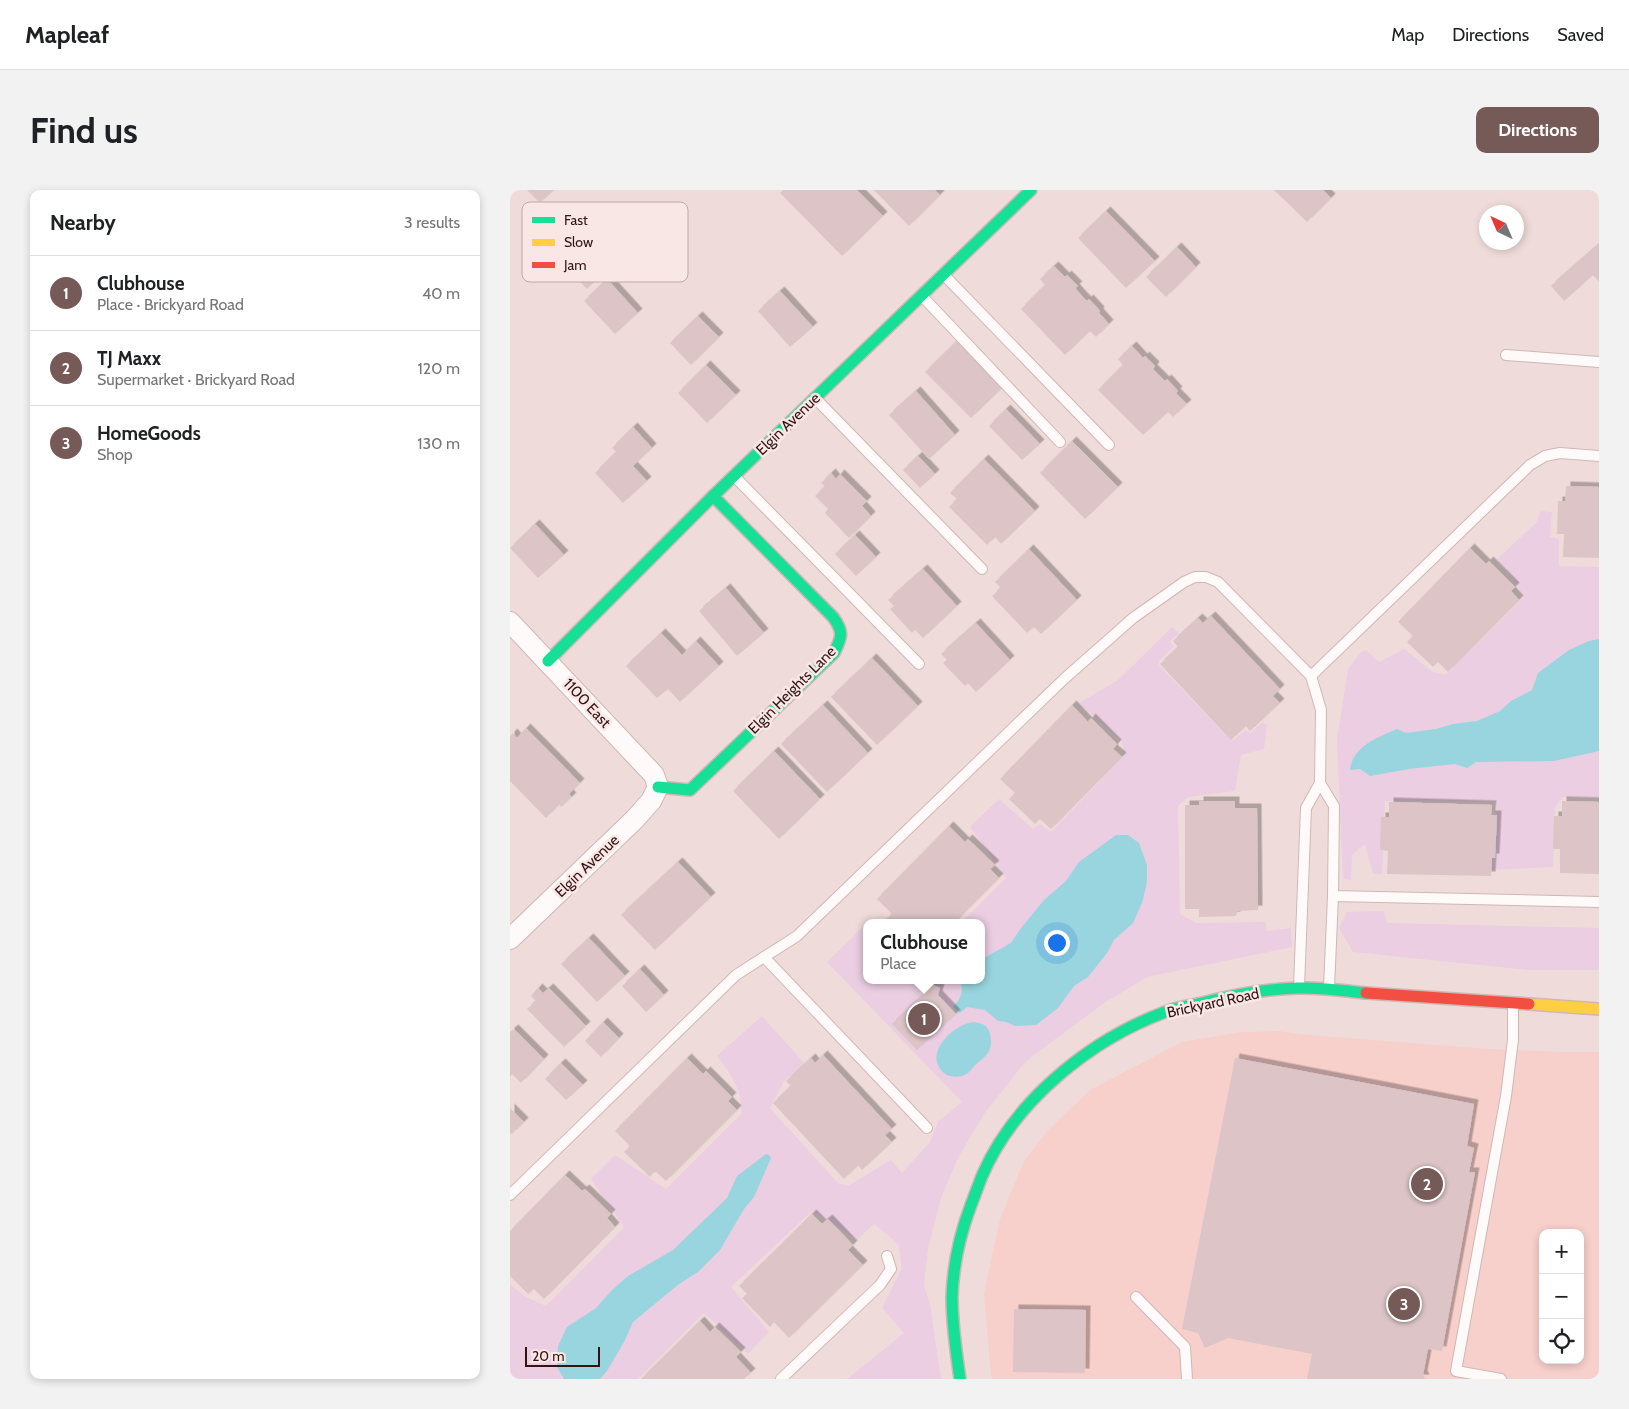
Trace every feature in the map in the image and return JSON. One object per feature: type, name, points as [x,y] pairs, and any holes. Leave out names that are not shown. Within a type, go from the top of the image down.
[{"type":"street","name":"Elgin Avenue","points":[[548,661],[734,476],[1031,190]]},
{"type":"street","name":"Elgin Heights Lane","points":[[658,787],[690,790],[834,653],[841,639],[841,627],[833,617],[714,496]]},
{"type":"street","name":"1100 East","points":[[510,622],[654,775],[658,787]]},
{"type":"street","name":"Elgin Avenue","points":[[510,939],[634,820],[651,801],[658,787]]},
{"type":"street","name":"Brickyard Road","points":[[960,1379],[954,1339],[952,1296],[956,1257],[965,1221],[982,1175],[1001,1141],[1024,1110],[1055,1077],[1085,1054],[1117,1034],[1166,1011],[1244,993],[1299,988],[1599,1009]]},
{"type":"lane","points":[[943,274],[1109,445]]},
{"type":"lane","points":[[921,296],[1060,442]]},
{"type":"lane","points":[[1506,354],[1599,362]]},
{"type":"lane","points":[[815,398],[982,569]]},
{"type":"lane","points":[[1311,676],[1530,465],[1545,456],[1560,454],[1599,456]]},
{"type":"lane","points":[[734,476],[919,664]]},
{"type":"lane","points":[[510,1195],[736,975],[797,936],[1064,679],[1133,618],[1184,582],[1195,578],[1206,577],[1218,582],[1311,676],[1321,710],[1320,783],[1306,808],[1299,988]]},
{"type":"lane","points":[[1320,783],[1334,806],[1329,990]]},
{"type":"lane","points":[[1333,896],[1599,902]]},
{"type":"lane","points":[[764,957],[927,1128]]},
{"type":"lane","points":[[1501,1379],[1456,1371],[1506,1096],[1513,1040],[1513,1003]]},
{"type":"lane","points":[[781,1379],[880,1285],[891,1269],[887,1256]]},
{"type":"lane","points":[[1136,1297],[1185,1348],[1187,1379]]},
{"type":"shaded area","points":[[1541,511],[1552,512],[1550,537],[1559,539],[1559,566],[1599,567],[1599,798],[1563,797],[1555,807],[1553,867],[1491,870],[1497,802],[1385,801],[1382,874],[1373,874],[1365,844],[1352,855],[1351,880],[1343,879],[1337,740],[1348,669],[1361,652],[1366,650],[1379,662],[1404,649],[1433,672],[1446,675],[1524,597],[1512,577],[1497,559],[1536,523]]},
{"type":"shaded area","points":[[1172,627],[1179,633],[1170,642],[1174,646],[1159,661],[1159,665],[1232,741],[1246,730],[1250,733],[1263,722],[1267,725],[1264,749],[1241,755],[1235,791],[1188,797],[1178,806],[1180,914],[1196,923],[1265,922],[1267,931],[1291,928],[1292,947],[1147,977],[1104,1003],[1026,1061],[984,1114],[958,1158],[941,1198],[928,1249],[924,1285],[930,1304],[941,1379],[847,1379],[904,1333],[882,1308],[902,1268],[899,1246],[874,1224],[857,1240],[812,1211],[731,1287],[769,1332],[748,1354],[704,1313],[638,1379],[510,1379],[510,1284],[524,1296],[546,1306],[624,1227],[591,1179],[615,1155],[666,1189],[741,1114],[738,1090],[717,1056],[762,1016],[804,1063],[784,1081],[770,1108],[838,1183],[848,1186],[891,1160],[902,1173],[930,1142],[938,1122],[962,1102],[827,962],[863,927],[863,984],[985,984],[985,919],[965,919],[1006,878],[970,827],[999,799],[1033,829],[1040,824],[1051,832],[1124,756],[1122,742],[1079,703],[1118,680]]},
{"type":"shaded area","points":[[1383,911],[1388,923],[1599,928],[1599,970],[1528,970],[1353,952],[1339,928],[1347,912]]},
{"type":"shaded area","points":[[1278,1031],[1488,1049],[1599,1052],[1599,1379],[993,1379],[991,1375],[984,1294],[1000,1219],[1024,1161],[1048,1130],[1090,1090],[1182,1042],[1241,1032]]},
{"type":"water","points":[[1599,639],[1599,751],[1554,761],[1476,762],[1467,768],[1455,764],[1370,776],[1360,769],[1350,770],[1352,762],[1361,749],[1374,740],[1397,729],[1406,733],[1436,729],[1453,724],[1477,721],[1500,711],[1511,701],[1532,690],[1538,673],[1569,650],[1589,641]]},
{"type":"water","points":[[1116,835],[1128,835],[1139,843],[1147,865],[1147,882],[1142,903],[1133,923],[1114,940],[1107,953],[1088,977],[1074,986],[1058,1008],[1036,1025],[1015,1026],[998,1021],[985,1010],[967,1007],[960,1013],[953,1007],[961,995],[961,984],[985,984],[985,957],[1011,943],[1044,900],[1066,881],[1079,862]]},
{"type":"water","points":[[973,1022],[983,1024],[989,1030],[991,1038],[990,1050],[964,1075],[954,1077],[947,1075],[940,1068],[937,1060],[937,1052],[940,1045],[959,1027]]},
{"type":"water","points":[[766,1154],[771,1158],[754,1197],[744,1209],[720,1250],[698,1272],[679,1284],[633,1322],[624,1342],[607,1371],[600,1379],[564,1379],[557,1367],[558,1346],[567,1327],[596,1308],[628,1276],[673,1250],[727,1198],[737,1176]]},
{"type":"building","points":[[527,190],[554,190],[541,202]]},
{"type":"building","points":[[783,190],[857,190],[883,216],[842,256],[780,193]]},
{"type":"building","points":[[874,190],[935,190],[940,195],[909,226]]},
{"type":"building","points":[[1274,190],[1323,190],[1331,198],[1307,222]]},
{"type":"building","points":[[1106,211],[1155,261],[1126,288],[1078,238]]},
{"type":"building","points":[[1599,244],[1599,282],[1593,275],[1564,301],[1551,286]]},
{"type":"building","points":[[1177,247],[1196,267],[1166,297],[1146,277]]},
{"type":"building","points":[[1054,266],[1078,286],[1075,288],[1087,301],[1089,299],[1109,324],[1096,337],[1090,331],[1065,355],[1021,309],[1045,285],[1040,279]]},
{"type":"building","points":[[580,282],[594,282],[587,289]]},
{"type":"building","points":[[604,282],[610,282],[638,313],[615,334],[584,301]]},
{"type":"building","points":[[780,291],[813,327],[790,347],[758,311]]},
{"type":"building","points":[[698,316],[719,337],[691,365],[670,343]]},
{"type":"building","points":[[958,340],[1003,387],[971,418],[925,372]]},
{"type":"building","points":[[1132,346],[1143,358],[1145,356],[1155,366],[1153,369],[1165,381],[1167,379],[1178,391],[1176,393],[1187,404],[1173,417],[1168,412],[1143,435],[1098,390],[1123,365],[1118,359]]},
{"type":"building","points":[[706,365],[736,395],[707,423],[678,393]]},
{"type":"building","points":[[916,391],[955,435],[929,459],[889,415]]},
{"type":"building","points":[[1006,409],[1040,444],[1022,460],[989,426]]},
{"type":"building","points":[[633,427],[652,448],[633,466],[647,481],[623,503],[595,473],[616,452],[612,448]]},
{"type":"building","points":[[1072,441],[1118,487],[1085,519],[1040,473]]},
{"type":"building","points":[[918,456],[935,474],[920,488],[903,470]]},
{"type":"building","points":[[984,459],[1035,511],[1001,544],[995,537],[987,545],[949,507],[957,499],[950,493]]},
{"type":"building","points":[[831,473],[836,479],[840,474],[867,501],[862,506],[871,516],[849,538],[825,513],[828,509],[815,496],[825,486],[821,483]]},
{"type":"building","points":[[1566,486],[1599,487],[1599,558],[1563,557],[1564,534],[1557,534],[1558,501],[1565,501]]},
{"type":"building","points":[[535,524],[564,555],[538,578],[510,548]]},
{"type":"building","points":[[855,535],[876,557],[856,576],[835,554]]},
{"type":"building","points":[[1470,548],[1486,564],[1489,561],[1515,587],[1511,591],[1519,600],[1448,672],[1438,662],[1433,667],[1407,642],[1413,636],[1398,622]]},
{"type":"building","points":[[1029,549],[1077,600],[1041,634],[1034,627],[1027,633],[992,596],[1001,588],[995,582]]},
{"type":"building","points":[[923,569],[957,606],[923,638],[915,630],[912,633],[890,609],[894,606],[888,600]]},
{"type":"building","points":[[726,588],[764,633],[737,656],[699,611]]},
{"type":"building","points":[[1211,616],[1280,689],[1273,696],[1280,703],[1250,731],[1246,726],[1231,740],[1160,664],[1178,647],[1173,641],[1198,618],[1203,623]]},
{"type":"building","points":[[976,623],[1010,660],[976,692],[968,683],[965,686],[943,663],[947,660],[941,654]]},
{"type":"building","points":[[661,633],[682,655],[696,641],[719,666],[680,702],[668,689],[657,698],[626,666]]},
{"type":"building","points":[[872,658],[918,706],[877,745],[831,697]]},
{"type":"building","points":[[823,705],[868,753],[827,792],[781,744]]},
{"type":"building","points":[[1072,705],[1088,722],[1091,718],[1117,744],[1113,749],[1122,757],[1051,829],[1040,819],[1035,824],[1009,799],[1015,793],[1000,779]]},
{"type":"building","points":[[526,728],[580,783],[569,794],[572,797],[561,807],[559,804],[546,818],[510,781],[510,736],[513,733],[517,738]]},
{"type":"building","points":[[774,751],[820,799],[779,839],[733,791]]},
{"type":"building","points":[[1199,801],[1235,801],[1235,808],[1257,808],[1258,910],[1237,911],[1236,916],[1199,917],[1199,909],[1185,909],[1185,805],[1199,805]]},
{"type":"building","points":[[1562,801],[1599,802],[1599,874],[1560,873],[1560,849],[1553,849],[1554,816],[1562,816]]},
{"type":"building","points":[[1389,802],[1492,805],[1491,815],[1497,815],[1495,858],[1492,858],[1491,876],[1387,874],[1388,851],[1380,850],[1381,817],[1389,817]]},
{"type":"building","points":[[949,826],[965,842],[968,839],[995,865],[990,869],[999,878],[958,919],[886,919],[892,914],[877,899]]},
{"type":"building","points":[[678,862],[711,897],[655,950],[621,915]]},
{"type":"building","points":[[589,938],[625,976],[597,1002],[561,964]]},
{"type":"building","points":[[640,969],[664,995],[646,1012],[622,986]]},
{"type":"building","points":[[933,985],[940,988],[938,995],[956,1014],[917,1050],[892,1024]]},
{"type":"building","points":[[538,988],[543,993],[549,988],[586,1026],[564,1047],[527,1009],[536,1001],[531,996]]},
{"type":"building","points":[[603,1022],[619,1038],[601,1057],[585,1041]]},
{"type":"building","points":[[514,1029],[544,1059],[521,1083],[512,1074],[510,1077],[510,1032]]},
{"type":"building","points":[[823,1055],[892,1129],[885,1135],[892,1142],[862,1170],[858,1165],[844,1179],[773,1103],[791,1086],[786,1081],[811,1058],[815,1063]]},
{"type":"building","points":[[687,1058],[703,1074],[706,1071],[732,1097],[728,1101],[737,1110],[666,1181],[655,1171],[650,1177],[624,1152],[630,1146],[615,1131]]},
{"type":"building","points":[[1235,1058],[1474,1104],[1467,1146],[1474,1148],[1469,1172],[1475,1172],[1442,1351],[1428,1349],[1423,1375],[1425,1379],[1307,1379],[1312,1354],[1228,1338],[1205,1348],[1198,1333],[1182,1329]]},
{"type":"building","points":[[561,1063],[583,1085],[566,1100],[545,1079]]},
{"type":"building","points":[[510,1108],[524,1122],[512,1134],[510,1133]]},
{"type":"building","points":[[565,1175],[582,1191],[585,1189],[611,1214],[607,1218],[615,1227],[544,1299],[534,1289],[528,1294],[510,1276],[510,1231]]},
{"type":"building","points":[[812,1214],[822,1224],[828,1219],[853,1245],[848,1250],[863,1265],[789,1338],[774,1322],[770,1327],[742,1298],[747,1294],[739,1286]]},
{"type":"building","points":[[1014,1309],[1086,1310],[1085,1373],[1013,1372]]},
{"type":"building","points":[[700,1321],[710,1332],[715,1327],[741,1352],[736,1357],[751,1373],[744,1379],[641,1379]]},
{"type":"traffic: fast","points":[[548,661],[713,496],[1031,190]]},
{"type":"traffic: fast","points":[[658,787],[690,790],[834,653],[841,635],[833,617],[713,496]]},
{"type":"traffic: fast","points":[[960,1379],[953,1328],[952,1297],[960,1238],[967,1216],[982,1176],[996,1149],[1034,1099],[1057,1076],[1109,1039],[1137,1024],[1174,1009],[1261,991],[1315,988],[1366,993]]},
{"type":"traffic: slow","points":[[1529,1004],[1599,1009]]},
{"type":"traffic: jam","points":[[1366,993],[1529,1004]]},
{"type":"place","name":"Clubhouse","points":[[924,1019]]},
{"type":"place","name":"TJ Maxx","points":[[1427,1184]]},
{"type":"place","name":"HomeGoods","points":[[1404,1304]]}]
